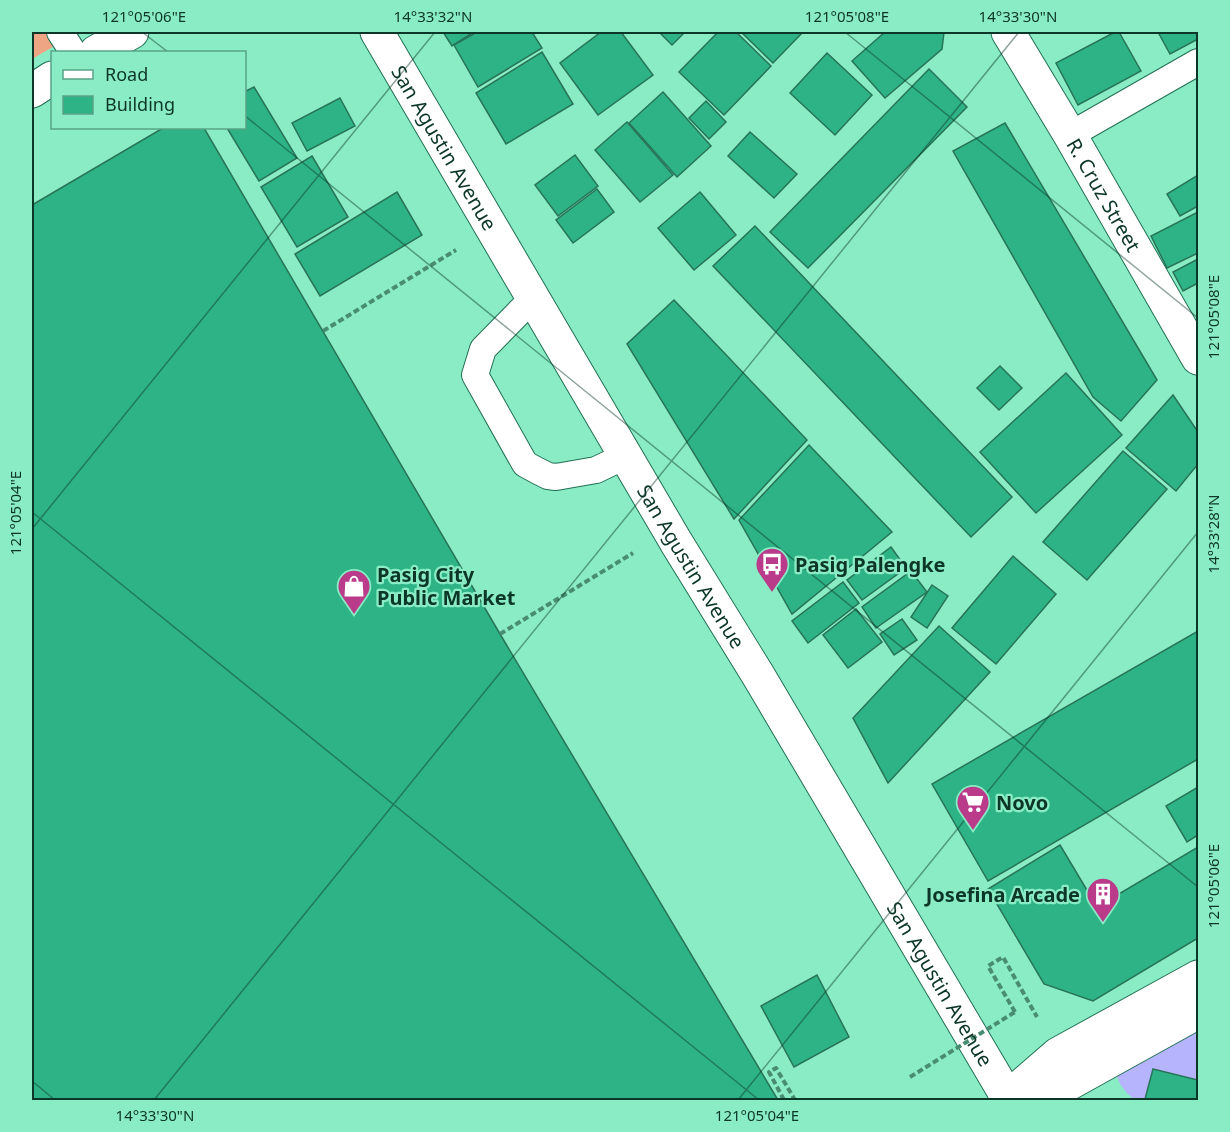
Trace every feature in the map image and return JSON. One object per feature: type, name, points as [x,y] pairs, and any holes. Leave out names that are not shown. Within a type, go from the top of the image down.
[{"type":"main road","points":[[98,51],[132,32]]},
{"type":"main road","name":"San Agustin Avenue","points":[[377,32],[669,531],[758,675],[1006,1099]]},
{"type":"main road","name":"R. Cruz Street","points":[[1008,32],[1198,358]]},
{"type":"main road","points":[[32,91],[51,79]]},
{"type":"main road","points":[[1006,1099],[1058,1054],[1198,977]]},
{"type":"main road","points":[[1006,1099],[1070,1083],[1198,1012]]},
{"type":"lane","points":[[60,32],[72,51]]},
{"type":"lane","points":[[1070,135],[1198,62]]},
{"type":"lane","points":[[533,298],[483,349],[475,375],[525,464],[548,476],[556,477],[596,470],[626,456]]},
{"type":"path","points":[[323,331],[492,228]]},
{"type":"path","points":[[501,634],[669,531]]},
{"type":"path","points":[[910,1077],[1015,1012],[988,966],[1003,957],[1031,1006]]},
{"type":"path","points":[[784,1101],[768,1072],[776,1068],[795,1101]]},
{"type":"shaded area","points":[[32,32],[79,32],[32,59]]},
{"type":"building","points":[[443,32],[474,32],[452,46]]},
{"type":"building","points":[[477,32],[532,32],[542,48],[478,87],[454,45]]},
{"type":"building","points":[[601,32],[621,32],[653,75],[598,115],[560,63]]},
{"type":"building","points":[[659,32],[685,32],[672,45]]},
{"type":"building","points":[[718,32],[736,32],[771,66],[724,115],[679,72]]},
{"type":"building","points":[[741,32],[803,32],[773,63]]},
{"type":"building","points":[[885,32],[944,32],[942,49],[885,98],[852,61]]},
{"type":"building","points":[[1119,32],[1141,71],[1078,105],[1056,63]]},
{"type":"building","points":[[1158,32],[1198,32],[1198,39],[1170,54]]},
{"type":"building","points":[[542,52],[573,104],[506,144],[476,93]]},
{"type":"building","points":[[827,53],[872,95],[835,135],[790,93]]},
{"type":"building","points":[[929,69],[967,107],[808,268],[770,232]]},
{"type":"building","points":[[254,87],[297,158],[259,181],[228,129],[246,129],[246,91]]},
{"type":"building","points":[[663,92],[711,146],[677,177],[629,123]]},
{"type":"building","points":[[340,98],[355,126],[307,151],[292,123]]},
{"type":"building","points":[[706,101],[726,122],[709,139],[689,118]]},
{"type":"building","points":[[627,122],[673,175],[640,202],[595,150]]},
{"type":"building","points":[[1005,123],[1157,380],[1121,421],[1093,397],[953,151]]},
{"type":"building","name":"Pasig City Public Market","points":[[161,129],[205,129],[500,634],[778,1100],[32,1100],[32,205]]},
{"type":"building","points":[[750,132],[797,174],[774,198],[728,156]]},
{"type":"building","points":[[575,155],[598,186],[558,216],[535,185]]},
{"type":"building","points":[[312,156],[348,217],[297,247],[261,187]]},
{"type":"building","points":[[1198,175],[1198,206],[1180,216],[1167,194]]},
{"type":"building","points":[[597,189],[614,212],[573,243],[556,220]]},
{"type":"building","points":[[397,192],[422,235],[320,296],[295,254]]},
{"type":"building","points":[[700,192],[736,235],[694,270],[658,228]]},
{"type":"building","points":[[1198,212],[1198,253],[1167,268],[1151,236]]},
{"type":"building","points":[[755,226],[1012,497],[971,537],[713,266]]},
{"type":"building","points":[[1198,259],[1198,283],[1183,291],[1173,272]]},
{"type":"building","points":[[674,300],[807,440],[734,519],[627,344]]},
{"type":"building","points":[[1000,366],[1022,388],[999,410],[977,388]]},
{"type":"building","points":[[1066,373],[1122,435],[1036,513],[980,452]]},
{"type":"building","points":[[1173,395],[1198,432],[1198,464],[1176,491],[1126,448]]},
{"type":"building","points":[[809,445],[892,532],[792,614],[739,520]]},
{"type":"building","points":[[1123,451],[1167,489],[1087,580],[1043,542]]},
{"type":"building","points":[[891,547],[906,568],[862,600],[847,580]]},
{"type":"building","points":[[1013,556],[1056,594],[996,664],[952,628]]},
{"type":"building","points":[[911,571],[927,592],[876,628],[862,607]]},
{"type":"building","points":[[843,582],[859,603],[808,643],[792,621]]},
{"type":"building","points":[[932,585],[948,596],[927,628],[911,617]]},
{"type":"building","points":[[856,609],[882,642],[848,668],[823,635]]},
{"type":"building","points":[[902,619],[917,640],[894,655],[880,634]]},
{"type":"building","points":[[939,626],[990,672],[888,783],[853,718]]},
{"type":"building","points":[[1198,631],[1198,759],[988,881],[932,784]]},
{"type":"building","points":[[1198,787],[1198,835],[1187,842],[1166,806]]},
{"type":"building","name":"Josefina Arcade","points":[[1060,845],[1097,907],[1198,847],[1198,938],[1093,1001],[1044,984],[988,889]]},
{"type":"building","points":[[817,975],[849,1037],[794,1067],[761,1006]]},
{"type":"building","points":[[1153,1069],[1198,1080],[1198,1100],[1145,1099]]},
{"type":"waterway","points":[[1159,1063],[1198,1072]]},
{"type":"place","name":"Pasig Palengke","points":[[772,593]]},
{"type":"place","name":"Pasig City Public Market","points":[[354,615]]},
{"type":"place","name":"Novo","points":[[973,831]]},
{"type":"place","name":"Josefina Arcade","points":[[1103,923]]}]
